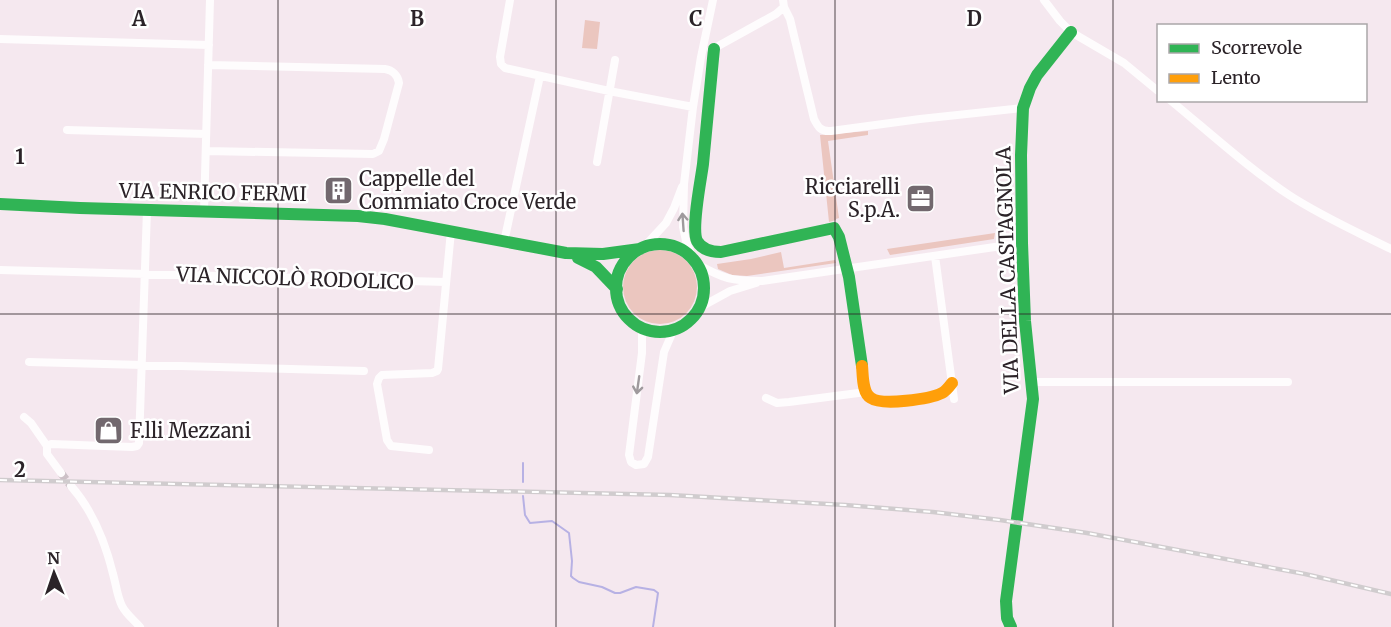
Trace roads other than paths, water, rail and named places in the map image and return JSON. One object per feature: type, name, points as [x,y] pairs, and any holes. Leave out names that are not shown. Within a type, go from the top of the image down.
[{"type":"street","points":[[204,212],[210,0]]},
{"type":"street","points":[[510,0],[500,57],[501,64],[506,69],[609,92],[693,107]]},
{"type":"street","points":[[684,184],[662,227],[630,257],[618,276],[618,300],[630,319],[642,327],[660,331],[674,329],[688,322],[699,308],[703,297],[702,274],[687,246],[683,227],[684,184],[693,107],[712,0]]},
{"type":"street","points":[[1044,0],[1071,32],[1124,63],[1157,90]]},
{"type":"street","points":[[701,57],[776,14],[784,3]]},
{"type":"street","points":[[784,3],[790,19],[814,119],[818,127],[824,131],[1023,108]]},
{"type":"street","name":"VIA DELLA CASTAGNOLA","points":[[1011,627],[1007,618],[1006,601],[1032,404],[1025,321],[1022,243],[1023,108],[1037,75],[1071,32]]},
{"type":"street","points":[[0,39],[209,45]]},
{"type":"street","points":[[714,49],[695,229],[699,245],[707,251],[720,252],[834,228],[839,234],[848,269],[866,392],[871,399],[886,402],[939,394],[952,383]]},
{"type":"street","points":[[597,162],[615,60]]},
{"type":"street","points":[[206,152],[362,155],[376,153],[381,148],[384,139],[399,83],[397,76],[385,69],[208,65]]},
{"type":"street","points":[[504,242],[540,76]]},
{"type":"street","points":[[1172,102],[1287,194],[1305,206],[1391,249]]},
{"type":"street","points":[[67,130],[207,134]]},
{"type":"street","name":"VIA ENRICO FERMI","points":[[0,204],[358,216],[566,253]]},
{"type":"street","points":[[47,446],[51,444],[135,446],[139,443],[147,210]]},
{"type":"street","points":[[429,450],[392,446],[387,440],[377,384],[382,375],[437,371],[451,231]]},
{"type":"street","points":[[566,253],[591,256],[609,255],[658,244],[670,245],[681,250],[695,262],[728,279],[762,281],[1022,243]]},
{"type":"street","points":[[566,253],[596,267],[617,289]]},
{"type":"street","points":[[935,256],[954,399]]},
{"type":"street","name":"VIA NICCOLÒ RODOLICO","points":[[0,270],[446,282]]},
{"type":"street","points":[[699,308],[730,291],[762,281]]},
{"type":"street","points":[[642,327],[642,353],[628,455],[631,462],[639,465],[644,464],[648,457],[663,356],[674,329]]},
{"type":"street","points":[[29,362],[364,371]]},
{"type":"street","points":[[1031,382],[1288,382]]},
{"type":"street","points":[[766,398],[777,403],[866,392]]},
{"type":"street","points":[[24,417],[47,446],[47,454],[61,473]]},
{"type":"street","points":[[70,486],[81,497],[93,518],[114,575],[121,605],[140,627]]},
{"type":"waterway","points":[[523,463],[523,482]]},
{"type":"waterway","points":[[523,496],[525,515],[530,523],[552,521],[569,533],[571,576],[573,578],[615,593],[636,587],[654,590],[658,593],[653,627]]},
{"type":"tunnel","points":[[61,473],[71,486]]},
{"type":"railway","points":[[0,480],[670,495],[933,512],[1087,533],[1305,574],[1391,594]]},
{"type":"place","name":"Cappelle del Commiato Croce Verde","points":[[338,190]]},
{"type":"place","name":"Ricciarelli S.p.A.","points":[[921,198]]},
{"type":"place","name":"F.lli Mezzani","points":[[109,430]]}]
